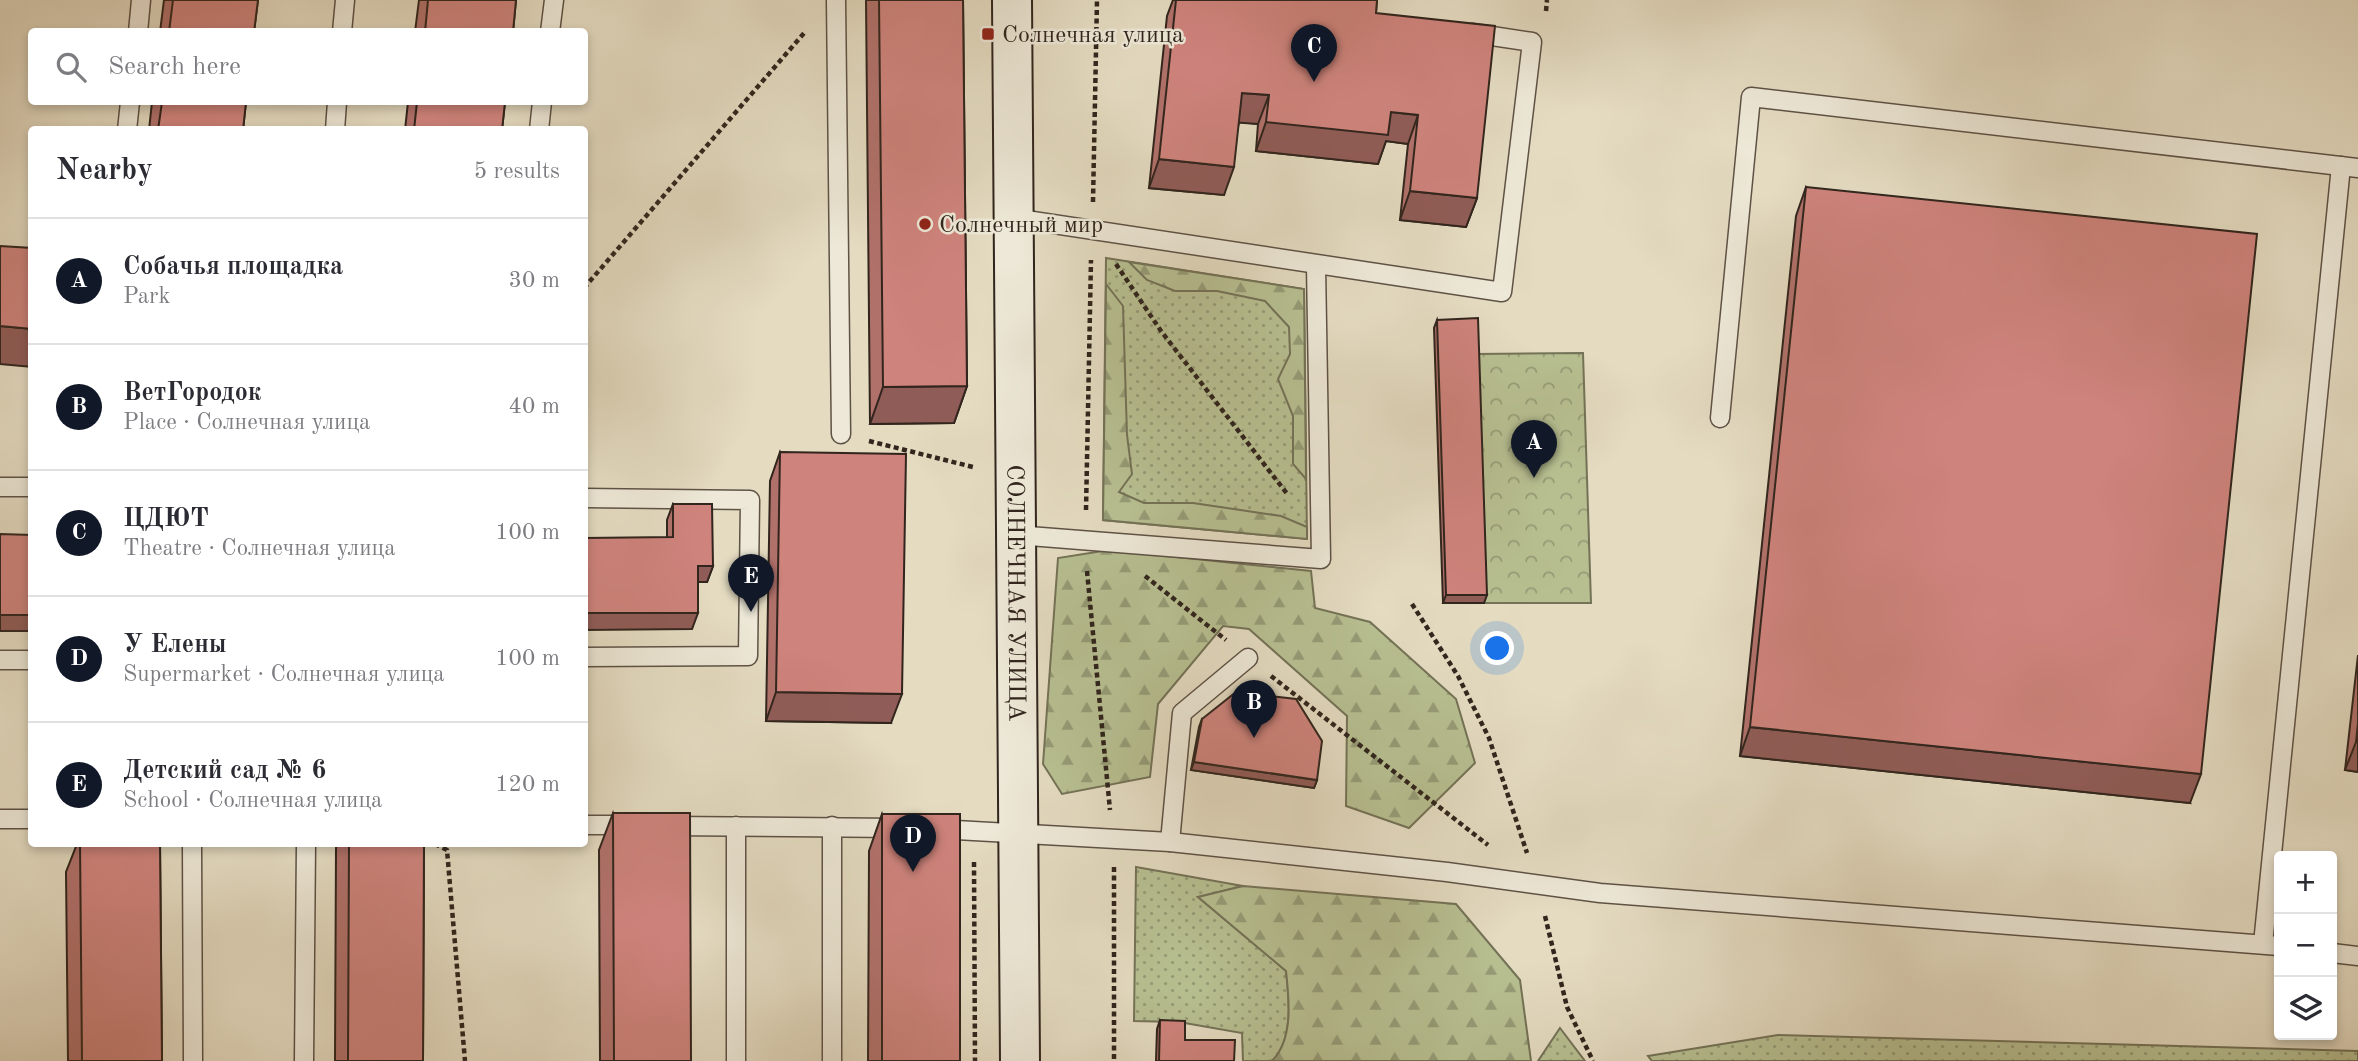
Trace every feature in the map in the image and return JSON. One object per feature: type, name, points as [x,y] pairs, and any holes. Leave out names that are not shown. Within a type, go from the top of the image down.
[{"type":"street","name":"СОЛНЕЧНАЯ УЛИЦА","points":[[1012,0],[1020,1061]]},
{"type":"lane","points":[[138,28],[141,0]]},
{"type":"lane","points":[[342,28],[345,0]]},
{"type":"lane","points":[[550,28],[554,0]]},
{"type":"lane","points":[[836,0],[841,434]]},
{"type":"lane","points":[[1014,218],[1104,230],[1316,266],[1502,292],[1532,41],[1452,30]]},
{"type":"lane","points":[[588,825],[832,826],[1017,832],[1170,842],[1600,893],[2271,945],[2350,167],[1751,97],[1720,418]]},
{"type":"lane","points":[[127,126],[130,105]]},
{"type":"lane","points":[[335,126],[337,105]]},
{"type":"lane","points":[[539,126],[542,105]]},
{"type":"lane","points":[[1016,535],[1321,559],[1316,266]]},
{"type":"lane","points":[[0,487],[28,487]]},
{"type":"lane","points":[[588,498],[750,500],[748,656],[588,657]]},
{"type":"lane","points":[[1170,842],[1182,713],[1248,658]]},
{"type":"lane","points":[[0,660],[28,660]]},
{"type":"lane","points":[[0,819],[28,819]]},
{"type":"lane","points":[[736,826],[736,1061]]},
{"type":"lane","points":[[832,826],[832,1061]]},
{"type":"lane","points":[[192,847],[193,1061]]},
{"type":"lane","points":[[304,1061],[306,847]]},
{"type":"lane","points":[[2337,954],[2358,956]]},
{"type":"path","points":[[1546,0],[1546,11]]},
{"type":"path","points":[[588,283],[806,31]]},
{"type":"path","points":[[1104,230],[1120,274],[1321,540]]},
{"type":"path","points":[[841,434],[972,467]]},
{"type":"path","points":[[1144,575],[1538,884]]},
{"type":"path","points":[[1412,604],[1458,676],[1489,738],[1538,884],[1567,1007],[1593,1061]]},
{"type":"path","points":[[441,847],[447,850],[466,1061]]},
{"type":"green space","points":[[1106,258],[1304,289],[1307,539],[1103,520]]},
{"type":"green space","points":[[1129,262],[1304,289],[1306,479],[1293,464],[1293,416],[1278,379],[1290,354],[1289,327],[1265,301],[1217,291],[1175,291],[1147,280]]},
{"type":"green space","points":[[1106,284],[1123,306],[1127,435],[1132,474],[1119,492],[1144,503],[1193,503],[1281,516],[1307,527],[1307,539],[1103,520]]},
{"type":"green space","points":[[1583,353],[1591,603],[1484,603],[1476,354]]},
{"type":"green space","points":[[1109,550],[1311,571],[1315,608],[1370,622],[1456,699],[1475,763],[1409,828],[1346,806],[1347,716],[1249,629],[1223,626],[1158,704],[1150,777],[1062,794],[1043,764],[1058,558]]},
{"type":"green space","points":[[1136,867],[1243,886],[1198,897],[1286,971],[1289,1006],[1287,1030],[1279,1052],[1272,1061],[1243,1061],[1242,1033],[1179,1022],[1134,1021]]},
{"type":"green space","points":[[1243,886],[1456,904],[1520,980],[1531,1061],[1272,1061],[1279,1052],[1287,1030],[1289,1006],[1286,971],[1198,897]]},
{"type":"green space","points":[[1560,1028],[1585,1061],[1538,1061]]},
{"type":"green space","points":[[1778,1035],[2358,1051],[2358,1061],[1652,1061],[1648,1056]]},
{"type":"building","points":[[173,0],[258,0],[254,28],[170,28]]},
{"type":"building","points":[[428,0],[516,0],[513,28],[425,28]]},
{"type":"building","points":[[879,0],[963,0],[967,386],[883,387]]},
{"type":"building","points":[[1176,0],[1377,0],[1376,13],[1495,26],[1477,198],[1410,191],[1418,115],[1391,112],[1388,135],[1266,122],[1269,95],[1242,93],[1234,167],[1159,159]]},
{"type":"building","points":[[162,105],[246,105],[243,126],[159,126]]},
{"type":"building","points":[[417,105],[505,105],[502,126],[414,126]]},
{"type":"building","points":[[1806,187],[2257,234],[2201,774],[1750,727]]},
{"type":"building","points":[[0,246],[28,248],[28,329],[0,326]]},
{"type":"building","points":[[1478,318],[1487,595],[1446,595],[1437,320]]},
{"type":"building","points":[[780,452],[906,454],[902,694],[776,692]]},
{"type":"building","points":[[673,504],[712,504],[713,566],[698,566],[698,613],[588,613],[588,538],[673,537]]},
{"type":"building","points":[[0,534],[28,535],[28,615],[0,615]]},
{"type":"building","points":[[1236,692],[1296,699],[1322,741],[1317,780],[1194,762],[1202,719]]},
{"type":"building","points":[[613,813],[690,813],[691,1061],[614,1061]]},
{"type":"building","points":[[882,814],[960,814],[960,1061],[882,1061]]},
{"type":"building","points":[[80,847],[160,847],[162,1061],[82,1061]]},
{"type":"building","points":[[349,847],[424,847],[423,1061],[348,1061]]},
{"type":"building","points":[[1160,1020],[1185,1021],[1185,1040],[1235,1040],[1234,1061],[1159,1061]]},
{"type":"place","name":"Солнечная улица","points":[[988,34]]},
{"type":"place","name":"ЦДЮТ","points":[[1314,82]]},
{"type":"place","name":"Солнечный мир","points":[[925,224]]},
{"type":"place","name":"Собачья площадка","points":[[1534,478]]},
{"type":"place","name":"Детский сад № 6","points":[[751,612]]},
{"type":"place","name":"ВетГородок","points":[[1254,738]]},
{"type":"place","name":"У Елены","points":[[913,872]]}]
